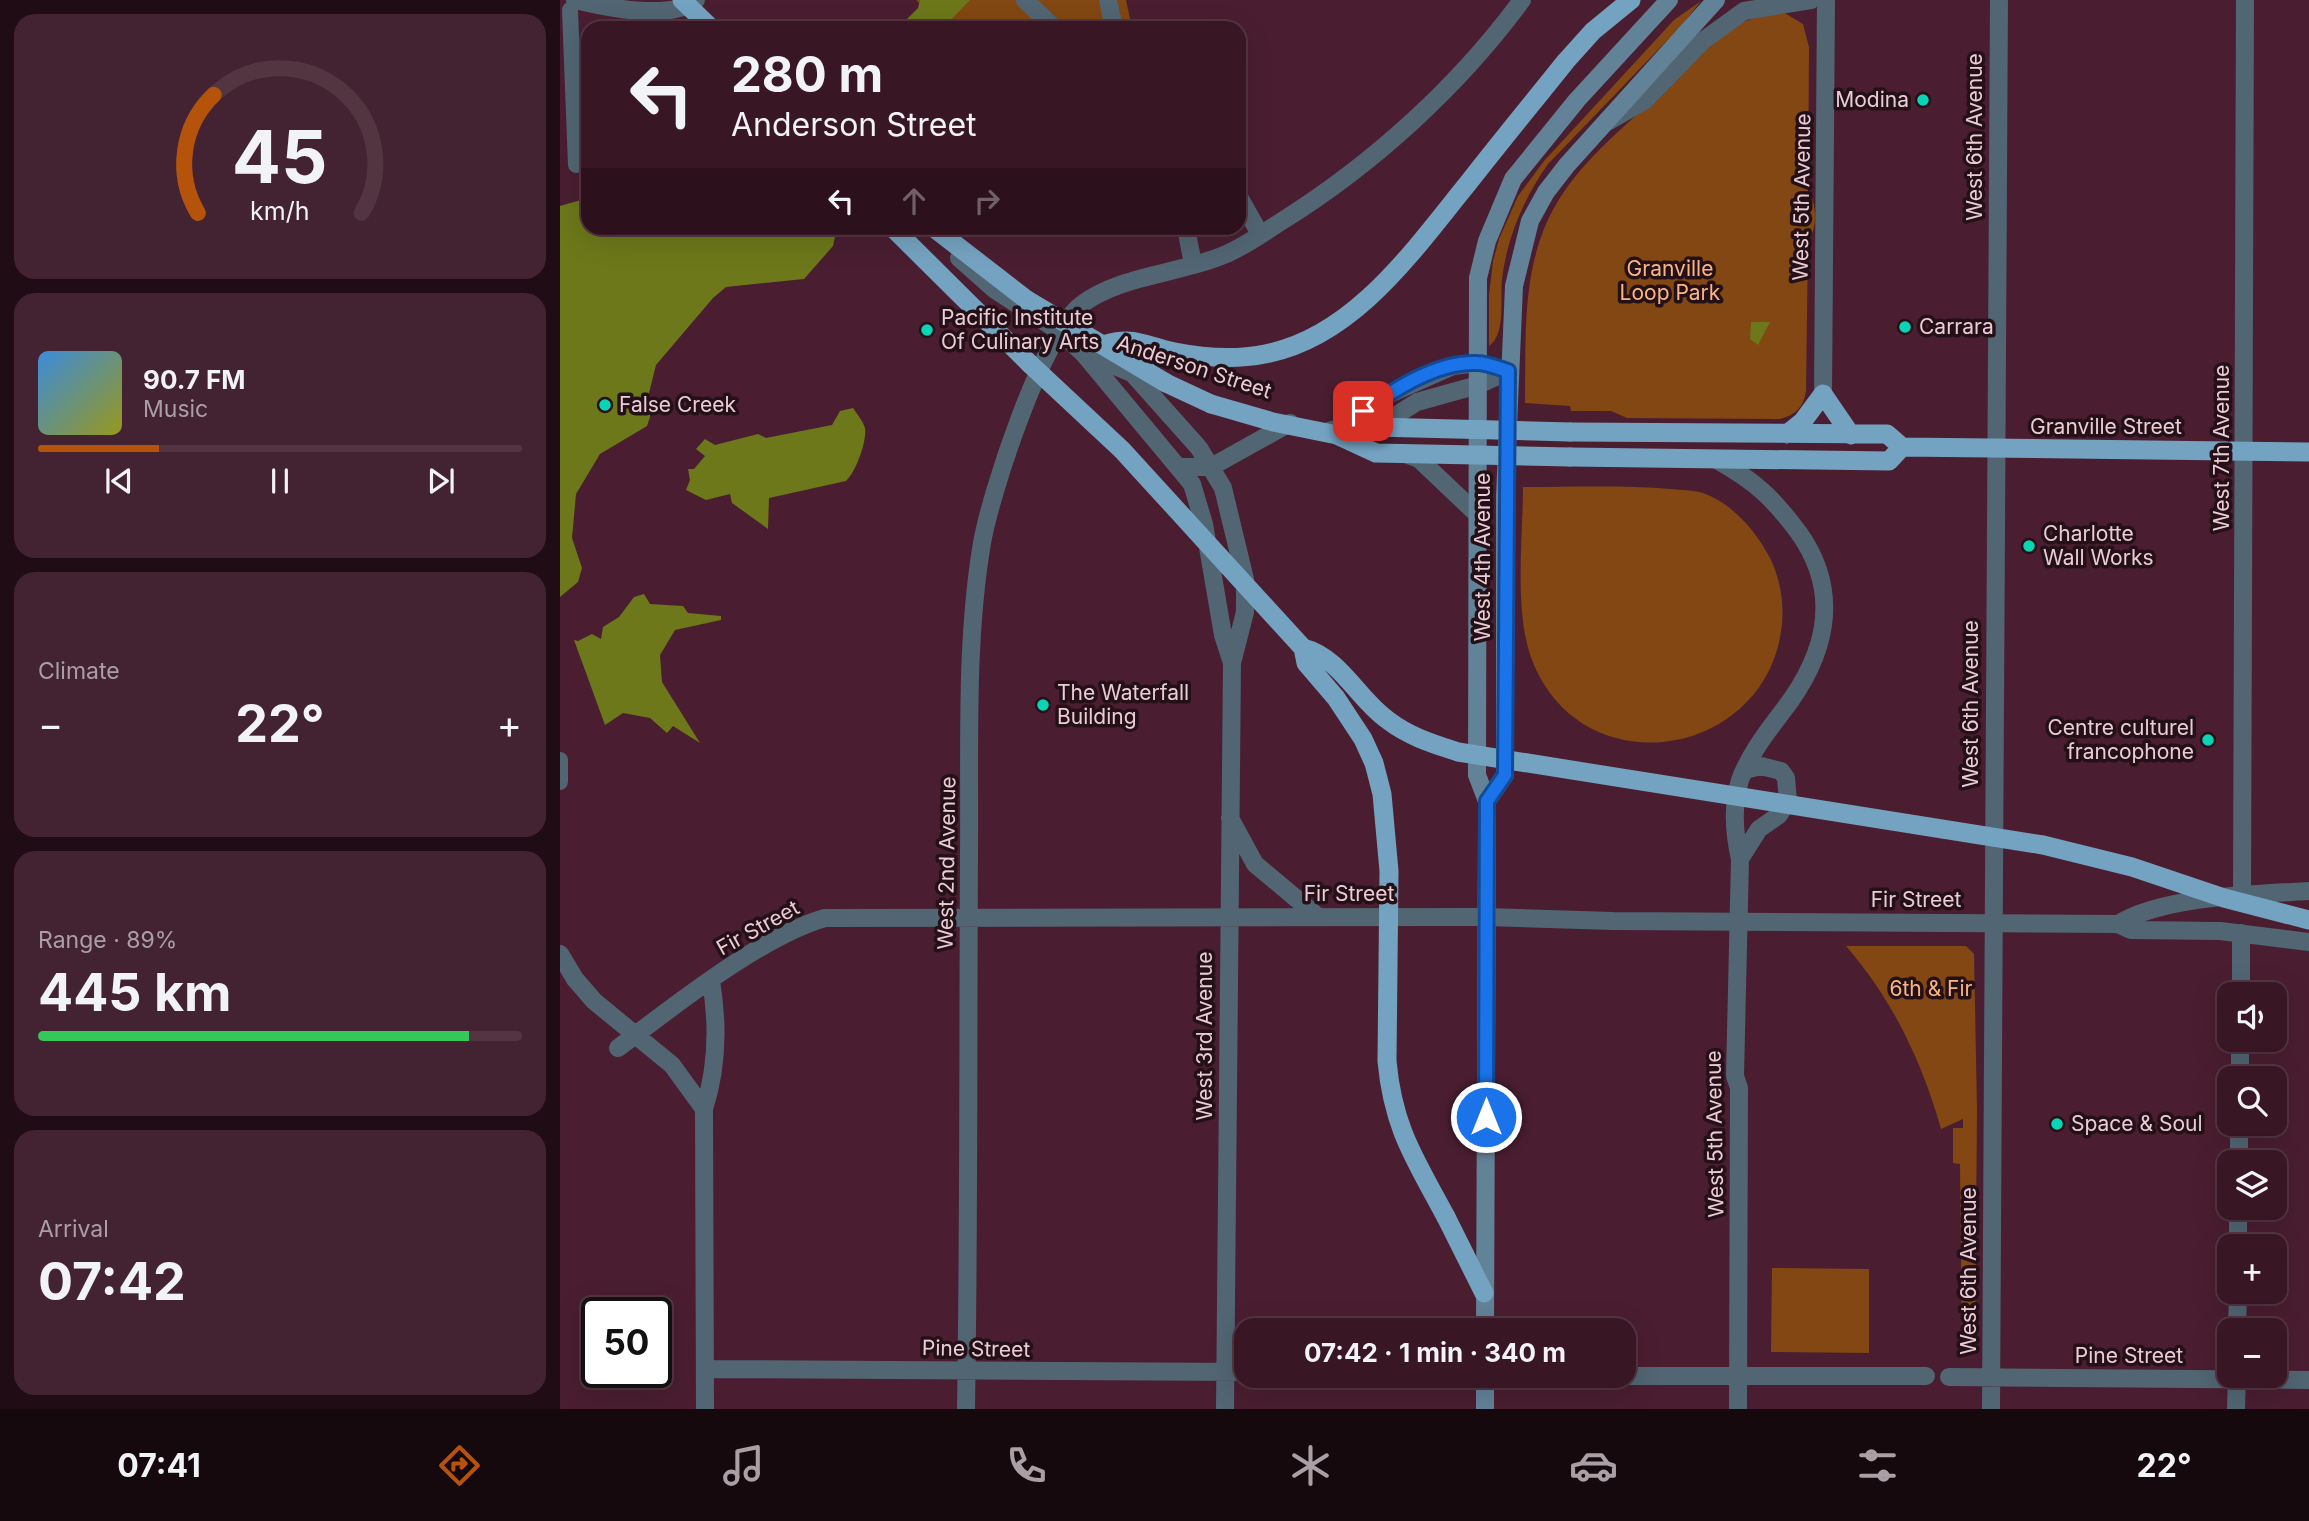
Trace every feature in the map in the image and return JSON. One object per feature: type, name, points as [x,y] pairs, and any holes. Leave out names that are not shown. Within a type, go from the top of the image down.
[{"type":"highway","points":[[1103,345],[1124,338],[1174,352],[1212,358],[1238,357],[1294,346],[1321,332],[1346,315],[1391,275],[1566,61],[1593,31],[1630,0]]},
{"type":"highway","points":[[900,235],[1122,450],[1303,648],[1306,663],[1336,698],[1363,739],[1374,763],[1382,794],[1389,871],[1387,1061],[1390,1095],[1397,1124],[1484,1293]]},
{"type":"highway","points":[[943,235],[1027,300],[1166,383],[1211,404],[1273,422],[1340,434]]},
{"type":"highway","points":[[1787,434],[1803,421],[1823,394],[1851,435]]},
{"type":"highway","name":"Granville Street","points":[[1340,434],[1376,427],[1570,432],[1888,434],[1902,447],[2309,452]]},
{"type":"highway","name":"Granville Street","points":[[1340,434],[1376,453],[1889,461],[1902,447]]},
{"type":"highway","points":[[1303,648],[1319,652],[1387,721],[1420,739],[1458,752],[2043,845],[2132,867],[2224,898],[2309,920]]},
{"type":"main road","name":"West 4th Avenue","points":[[1485,1318],[1487,801],[1477,775],[1478,278],[1487,241],[1513,179],[1577,100],[1669,0]]},
{"type":"main road","name":"West 4th Avenue","points":[[1487,801],[1505,775],[1508,371],[1514,286],[1530,222],[1546,192],[1716,0]]},
{"type":"main road","points":[[1485,1388],[1485,1409]]},
{"type":"street","points":[[1025,0],[1047,21]]},
{"type":"street","points":[[1108,0],[1112,21]]},
{"type":"street","name":"West 2nd Avenue","points":[[966,1409],[974,599],[983,538],[1033,384],[1059,331],[1083,304],[1111,290],[1224,255],[1307,205],[1404,128],[1483,47],[1522,0]]},
{"type":"street","points":[[1603,125],[1644,101],[1704,40],[1744,11],[1811,0]]},
{"type":"street","name":"West 5th Avenue","points":[[1823,394],[1826,0]]},
{"type":"street","name":"West 6th Avenue","points":[[1991,1409],[1998,0]]},
{"type":"street","name":"West 7th Avenue","points":[[2242,895],[2245,0]]},
{"type":"street","points":[[576,165],[572,5],[693,12]]},
{"type":"street","points":[[646,10],[693,12]]},
{"type":"street","points":[[1246,209],[1260,234]]},
{"type":"street","name":"Anderson Street","points":[[933,235],[995,290],[1059,331],[1083,353],[1180,467],[1211,467],[1290,423]]},
{"type":"street","points":[[1187,235],[1193,264]]},
{"type":"street","name":"Anderson Street","points":[[1083,353],[1133,374],[1221,399],[1290,423],[1340,434],[1419,459],[1478,515]]},
{"type":"street","points":[[1477,363],[1508,371],[1478,385],[1417,402],[1371,431],[1340,434],[1343,426],[1387,395],[1421,377],[1453,366],[1477,363]]},
{"type":"street","name":"West 3rd Avenue","points":[[1133,374],[1199,447],[1223,488],[1245,579],[1245,612],[1232,663],[1225,1409]]},
{"type":"street","name":"West 5th Avenue","points":[[1717,460],[1752,479],[1769,494],[1811,550],[1824,582],[1825,612],[1820,640],[1809,670],[1745,770],[1738,790],[1734,816],[1740,859],[1735,1076],[1739,1101],[1738,1409]]},
{"type":"street","name":"West 3rd Avenue","points":[[1180,467],[1192,484],[1199,502],[1223,635],[1232,663]]},
{"type":"street","points":[[560,760],[560,782]]},
{"type":"street","points":[[1740,859],[1759,828],[1779,814],[1788,800],[1786,778],[1781,771],[1761,766],[1745,770]]},
{"type":"street","points":[[1229,816],[1255,864],[1317,916]]},
{"type":"street","name":"Fir Street","points":[[2118,924],[2131,916],[2242,895],[2309,891]]},
{"type":"street","name":"Fir Street","points":[[618,1048],[711,981],[791,931],[825,918],[1317,916],[2118,924],[2131,930],[2241,933],[2309,942]]},
{"type":"street","points":[[2241,933],[2241,982]]},
{"type":"street","points":[[560,954],[567,983],[638,1034],[672,1065],[704,1109]]},
{"type":"street","points":[[705,1409],[704,1109],[713,1080],[715,1002],[711,981]]},
{"type":"street","name":"Pine Street","points":[[705,1369],[1234,1372]]},
{"type":"street","points":[[1636,1376],[1926,1376]]},
{"type":"street","name":"Pine Street","points":[[1949,1377],[2217,1378]]},
{"type":"street","name":"Pine Street","points":[[2287,1379],[2309,1380]]},
{"type":"street","points":[[2236,1409],[2237,1388]]},
{"type":"green space","points":[[916,0],[1126,0],[1130,21],[938,21]]},
{"type":"green space","points":[[1701,1],[1682,25],[1548,164],[1539,177],[1524,205],[1508,249],[1502,279],[1500,325],[1498,334],[1489,346],[1489,295],[1493,261],[1499,239],[1518,196],[1544,161],[1674,20]]},
{"type":"green space","name":"Granville Loop Park","points":[[1783,12],[1803,24],[1809,47],[1808,193],[1815,217],[1808,241],[1806,391],[1801,405],[1791,415],[1780,419],[1627,418],[1611,411],[1571,411],[1570,406],[1525,403],[1527,314],[1532,271],[1544,229],[1568,186],[1600,149],[1721,37],[1749,20]]},
{"type":"green space","points":[[1523,487],[1635,487],[1695,491],[1714,498],[1742,519],[1770,558],[1779,582],[1782,607],[1782,624],[1770,669],[1745,704],[1712,728],[1673,740],[1632,741],[1593,729],[1559,704],[1534,665],[1523,624]]},
{"type":"green space","name":"6th & Fir","points":[[1846,946],[1966,946],[1974,954],[1977,1109],[1975,1347],[1971,1351],[1962,1351],[1960,1164],[1953,1163],[1953,1128],[1963,1128],[1963,1119],[1941,1129],[1925,1079],[1904,1032],[1878,987]]},
{"type":"green space","points":[[1772,1268],[1869,1269],[1869,1353],[1771,1352]]},
{"type":"shaded area","points":[[920,0],[970,0],[950,21],[905,21],[918,8]]},
{"type":"shaded area","name":"False Creek","points":[[581,200],[581,235],[835,235],[833,246],[804,279],[726,287],[713,298],[656,365],[649,393],[650,417],[647,426],[600,454],[576,494],[572,538],[582,568],[578,582],[560,597],[560,206]]},
{"type":"shaded area","points":[[1751,322],[1770,322],[1758,345],[1750,339]]},
{"type":"shaded area","points":[[853,408],[863,423],[865,434],[860,456],[850,477],[846,481],[769,498],[768,529],[732,503],[730,494],[706,500],[686,490],[690,480],[688,469],[694,469],[705,456],[696,449],[705,439],[715,445],[758,434],[766,438],[832,425],[840,411]]},
{"type":"shaded area","points":[[644,594],[650,604],[683,606],[688,613],[721,616],[721,620],[675,630],[660,655],[662,682],[700,743],[673,726],[667,733],[650,718],[623,713],[605,725],[574,640],[578,641],[592,634],[601,639],[603,627],[619,617],[634,597]]},
{"type":"place","name":"Modina","points":[[1923,100]]},
{"type":"place","name":"Carrara","points":[[1905,327]]},
{"type":"place","name":"Pacific Institute Of Culinary Arts","points":[[927,330]]},
{"type":"place","name":"False Creek","points":[[605,405]]},
{"type":"place","name":"Charlotte Wall Works","points":[[2029,546]]},
{"type":"place","name":"The Waterfall Building","points":[[1043,705]]},
{"type":"place","name":"Centre culturel francophone","points":[[2208,740]]},
{"type":"place","name":"Space & Soul","points":[[2057,1124]]},
{"type":"route","points":[[1363,411],[1421,377],[1453,366],[1477,363],[1508,371],[1505,775],[1487,801],[1486,1117]]}]
